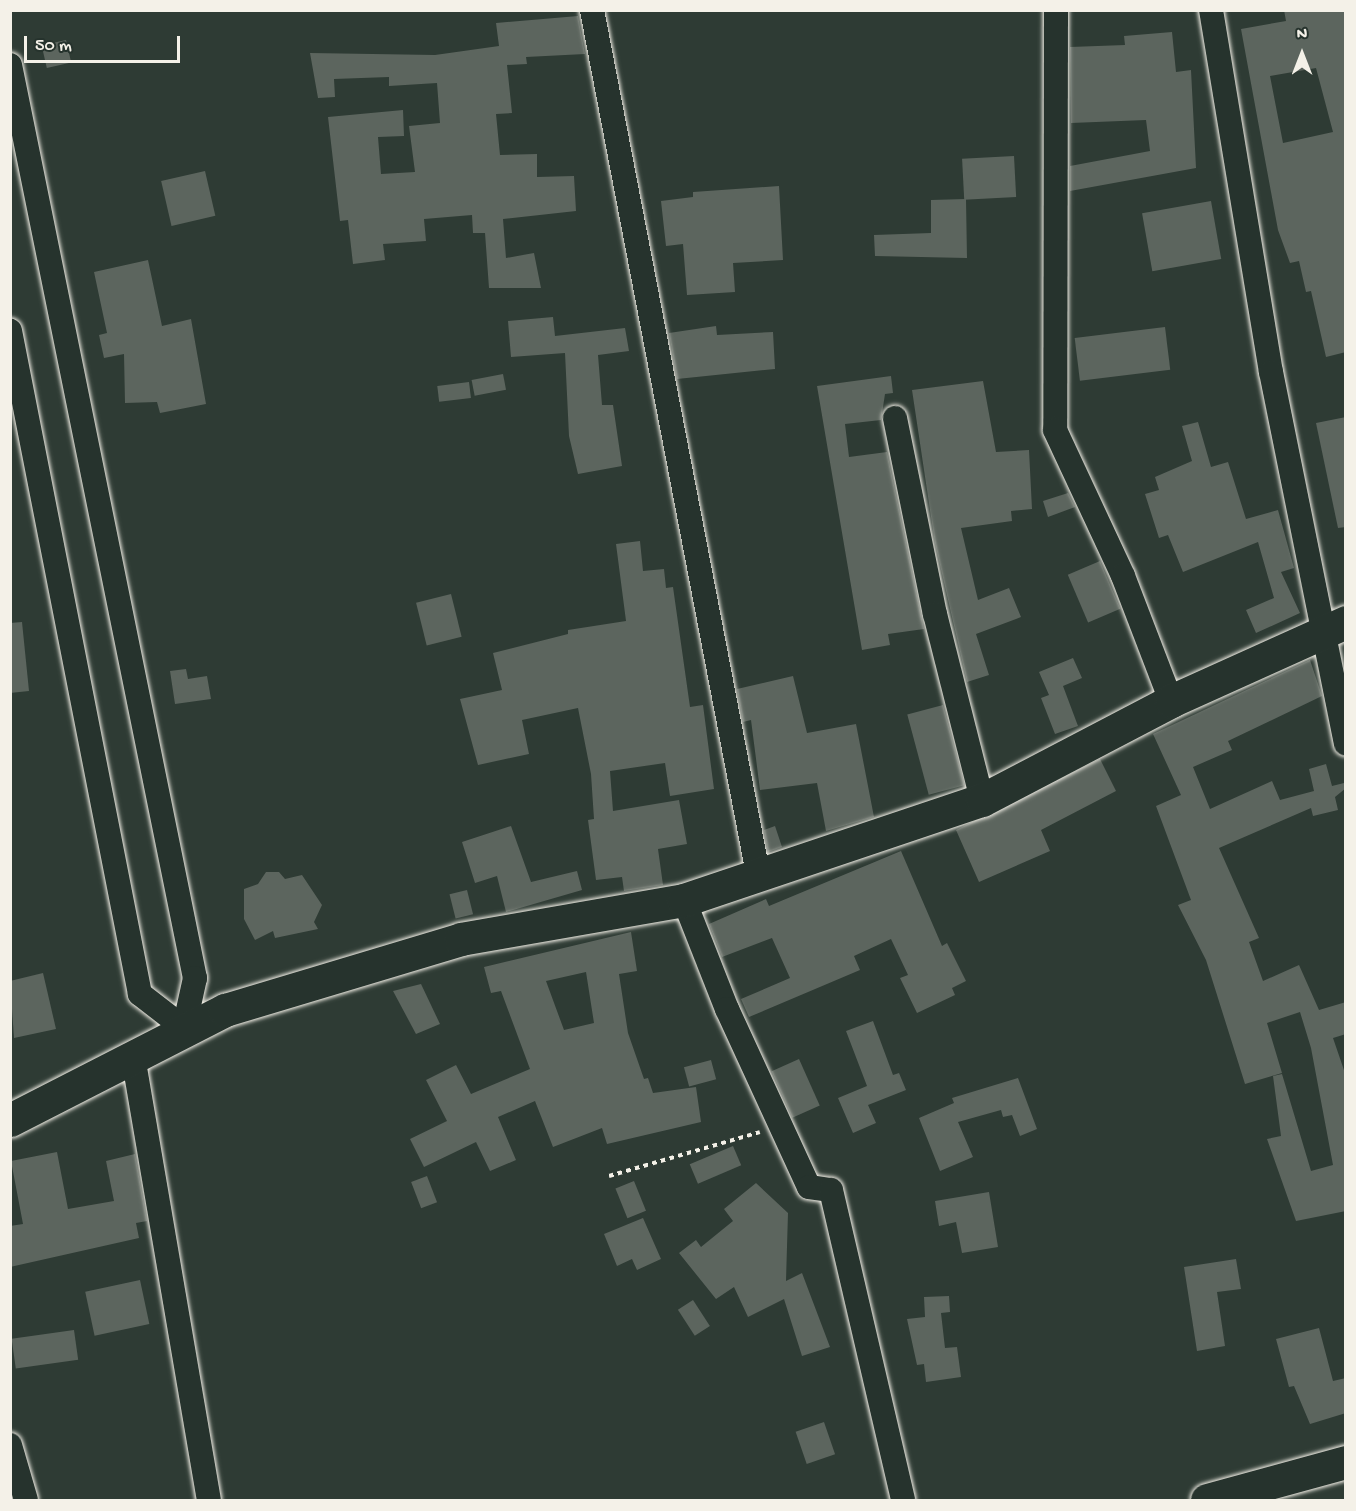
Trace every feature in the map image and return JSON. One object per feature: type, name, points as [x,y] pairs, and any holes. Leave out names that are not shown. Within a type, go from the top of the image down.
[{"type":"street","points":[[592,10],[759,879]]},
{"type":"street","points":[[1056,10],[1055,430],[1123,576],[1171,701]]},
{"type":"street","points":[[1211,10],[1271,372],[1336,628],[1346,743]]},
{"type":"street","points":[[10,65],[195,978],[184,1028]]},
{"type":"street","points":[[10,331],[140,994],[184,1028]]},
{"type":"street","points":[[895,418],[982,800]]},
{"type":"street","points":[[10,1120],[184,1028],[461,939],[684,900],[759,879],[982,800],[1171,701],[1336,628]]},
{"type":"street","points":[[684,900],[809,1187],[831,1190],[903,1500]]},
{"type":"street","points":[[133,1056],[209,1500]]},
{"type":"street","points":[[10,1445],[26,1500]]},
{"type":"street","points":[[1207,1500],[1346,1462]]},
{"type":"path","points":[[609,1176],[781,1126]]},
{"type":"building","points":[[1284,10],[1346,10],[1346,352],[1326,357],[1311,291],[1306,292],[1299,261],[1290,263],[1278,230],[1241,29],[1286,21]],"holes":[[[1316,68],[1333,132],[1283,143],[1270,76]]]},
{"type":"building","points":[[578,16],[585,54],[526,57],[527,64],[507,65],[512,113],[496,114],[500,155],[537,154],[537,177],[574,176],[576,211],[503,219],[506,258],[534,253],[541,288],[489,288],[485,233],[473,233],[472,215],[424,219],[426,241],[383,244],[385,260],[353,264],[348,220],[340,221],[328,117],[403,110],[404,136],[378,137],[381,174],[415,172],[409,126],[440,123],[437,83],[389,86],[389,77],[334,79],[335,97],[318,98],[310,53],[435,55],[499,46],[496,23]]},
{"type":"building","points":[[1172,32],[1176,72],[1191,70],[1196,168],[1070,191],[1070,166],[1150,151],[1146,120],[1071,123],[1070,47],[1125,45],[1124,36]]},
{"type":"building","points":[[66,40],[71,62],[47,68],[42,46]]},
{"type":"building","points":[[1014,156],[1016,197],[964,200],[962,159]]},
{"type":"building","points":[[205,171],[215,216],[172,226],[161,181]]},
{"type":"building","points":[[779,186],[783,260],[733,263],[735,292],[687,295],[683,244],[666,246],[661,201],[693,197],[693,192]]},
{"type":"building","points":[[966,199],[967,258],[875,256],[874,235],[931,233],[931,200]]},
{"type":"building","points":[[1211,201],[1221,259],[1152,271],[1142,213]]},
{"type":"building","points":[[148,260],[162,326],[191,319],[206,404],[160,413],[157,402],[125,403],[124,354],[104,358],[99,335],[107,333],[94,272]]},
{"type":"building","points":[[553,317],[555,336],[625,328],[629,351],[598,355],[602,405],[613,405],[622,466],[578,474],[569,436],[565,353],[511,357],[508,321]]},
{"type":"building","points":[[716,326],[717,335],[773,332],[775,369],[677,379],[669,333]]},
{"type":"building","points":[[1165,327],[1170,370],[1080,381],[1075,338]]},
{"type":"building","points":[[503,374],[506,390],[475,396],[472,380]]},
{"type":"building","points":[[891,376],[893,393],[885,394],[881,420],[845,424],[849,457],[887,452],[924,629],[888,634],[890,645],[862,650],[817,386]]},
{"type":"building","points":[[983,381],[996,452],[1029,450],[1032,509],[1011,511],[1012,521],[961,528],[978,600],[1009,588],[1021,617],[976,634],[989,675],[967,682],[935,543],[912,390]]},
{"type":"building","points":[[469,382],[471,398],[439,402],[437,386]]},
{"type":"building","points":[[1346,417],[1346,527],[1338,528],[1316,423]]},
{"type":"building","points":[[1198,422],[1211,467],[1228,462],[1246,519],[1278,510],[1294,568],[1281,572],[1300,613],[1256,633],[1246,610],[1274,598],[1258,542],[1183,572],[1168,535],[1159,538],[1145,494],[1159,490],[1155,477],[1192,461],[1182,426]]},
{"type":"building","points":[[1068,493],[1075,507],[1048,517],[1043,501]]},
{"type":"building","points":[[640,541],[643,571],[664,569],[666,588],[673,587],[690,707],[703,705],[714,789],[670,796],[665,763],[610,771],[613,811],[679,800],[687,844],[658,849],[663,885],[624,891],[622,877],[596,880],[588,820],[594,819],[591,774],[578,708],[522,720],[529,754],[478,765],[460,699],[502,690],[493,653],[568,634],[568,630],[626,621],[616,544]]},
{"type":"building","points":[[1100,561],[1120,609],[1088,623],[1068,575]]},
{"type":"building","points":[[451,594],[462,637],[427,645],[416,603]]},
{"type":"building","points":[[22,622],[29,691],[10,693],[10,623]]},
{"type":"building","points":[[1073,658],[1082,678],[1063,686],[1078,726],[1055,734],[1041,698],[1049,695],[1039,672]]},
{"type":"building","points":[[1310,660],[1322,696],[1228,741],[1232,750],[1193,767],[1210,809],[1272,781],[1280,800],[1314,791],[1309,769],[1326,764],[1332,786],[1344,783],[1346,788],[1335,797],[1338,810],[1313,816],[1311,808],[1219,848],[1259,938],[1249,942],[1263,981],[1299,965],[1319,1010],[1346,1002],[1346,1034],[1333,1038],[1346,1076],[1346,1211],[1296,1221],[1267,1139],[1281,1136],[1273,1076],[1282,1074],[1311,1171],[1333,1165],[1311,1048],[1300,1012],[1267,1023],[1282,1073],[1245,1084],[1206,960],[1178,905],[1191,900],[1156,806],[1181,795],[1153,734]]},
{"type":"building","points":[[186,669],[188,679],[207,676],[211,699],[175,704],[170,671]]},
{"type":"building","points":[[793,676],[807,733],[856,724],[874,817],[826,831],[817,783],[760,790],[751,720],[743,722],[737,689]]},
{"type":"building","points":[[943,705],[964,785],[929,795],[907,715]]},
{"type":"building","points":[[1100,759],[1116,791],[1041,830],[1050,851],[979,882],[956,830]]},
{"type":"building","points":[[511,826],[531,882],[577,871],[582,890],[506,912],[497,876],[475,883],[462,842]]},
{"type":"building","points":[[775,826],[782,847],[768,852],[764,830]]},
{"type":"building","points":[[901,851],[942,946],[947,943],[966,981],[952,988],[955,995],[917,1013],[900,978],[908,975],[891,939],[854,956],[860,970],[749,1017],[741,999],[790,978],[772,938],[722,957],[709,924],[766,899],[769,906]]},
{"type":"building","points":[[266,872],[279,872],[285,879],[302,875],[322,905],[314,922],[318,929],[275,938],[273,931],[255,940],[244,919],[244,889],[258,884]]},
{"type":"building","points":[[467,890],[473,914],[456,919],[450,894]]},
{"type":"building","points":[[631,932],[637,971],[619,974],[628,1033],[644,1079],[648,1078],[653,1093],[696,1087],[701,1122],[607,1144],[602,1128],[553,1147],[535,1101],[498,1117],[516,1160],[490,1171],[476,1142],[424,1167],[410,1139],[447,1121],[426,1080],[456,1065],[471,1094],[530,1069],[501,991],[491,993],[484,967]],"holes":[[[586,972],[594,1023],[564,1030],[546,981]]]},
{"type":"building","points":[[43,973],[56,1029],[14,1038],[10,981]]},
{"type":"building","points":[[421,984],[440,1024],[416,1034],[393,991]]},
{"type":"building","points":[[873,1021],[893,1075],[899,1073],[906,1090],[868,1105],[876,1123],[853,1133],[838,1098],[867,1086],[846,1031]]},
{"type":"building","points":[[799,1059],[820,1106],[792,1118],[772,1071]]},
{"type":"building","points":[[711,1060],[716,1079],[689,1087],[684,1067]]},
{"type":"building","points":[[1018,1078],[1037,1129],[1020,1136],[1012,1115],[1003,1117],[1001,1110],[958,1122],[973,1157],[940,1171],[919,1118],[954,1103],[952,1098]]},
{"type":"building","points":[[733,1146],[741,1165],[698,1184],[690,1164]]},
{"type":"building","points":[[57,1152],[68,1209],[114,1201],[106,1161],[135,1154],[147,1221],[136,1223],[139,1238],[10,1267],[10,1226],[23,1224],[11,1161]]},
{"type":"building","points":[[427,1176],[437,1202],[421,1208],[411,1182]]},
{"type":"building","points":[[634,1181],[646,1211],[627,1218],[615,1188]]},
{"type":"building","points":[[756,1183],[788,1213],[786,1281],[802,1273],[830,1347],[802,1356],[784,1299],[748,1317],[734,1287],[716,1299],[679,1253],[696,1240],[701,1247],[733,1221],[724,1209]]},
{"type":"building","points":[[989,1192],[998,1247],[962,1253],[956,1222],[939,1226],[935,1201]]},
{"type":"building","points":[[643,1218],[661,1259],[637,1270],[632,1259],[617,1266],[604,1234]]},
{"type":"building","points":[[1236,1259],[1241,1289],[1217,1292],[1225,1346],[1197,1351],[1184,1267]]},
{"type":"building","points":[[140,1280],[149,1324],[95,1336],[85,1292]]},
{"type":"building","points":[[949,1296],[950,1312],[941,1313],[945,1348],[957,1347],[961,1377],[926,1382],[924,1364],[917,1365],[907,1319],[925,1317],[924,1297]]},
{"type":"building","points":[[693,1300],[710,1326],[695,1336],[678,1310]]},
{"type":"building","points":[[1319,1328],[1333,1381],[1346,1378],[1346,1413],[1310,1424],[1294,1386],[1289,1387],[1276,1339]]},
{"type":"building","points":[[74,1330],[78,1360],[16,1368],[12,1339]]},
{"type":"building","points":[[824,1422],[835,1454],[807,1464],[796,1432]]}]
